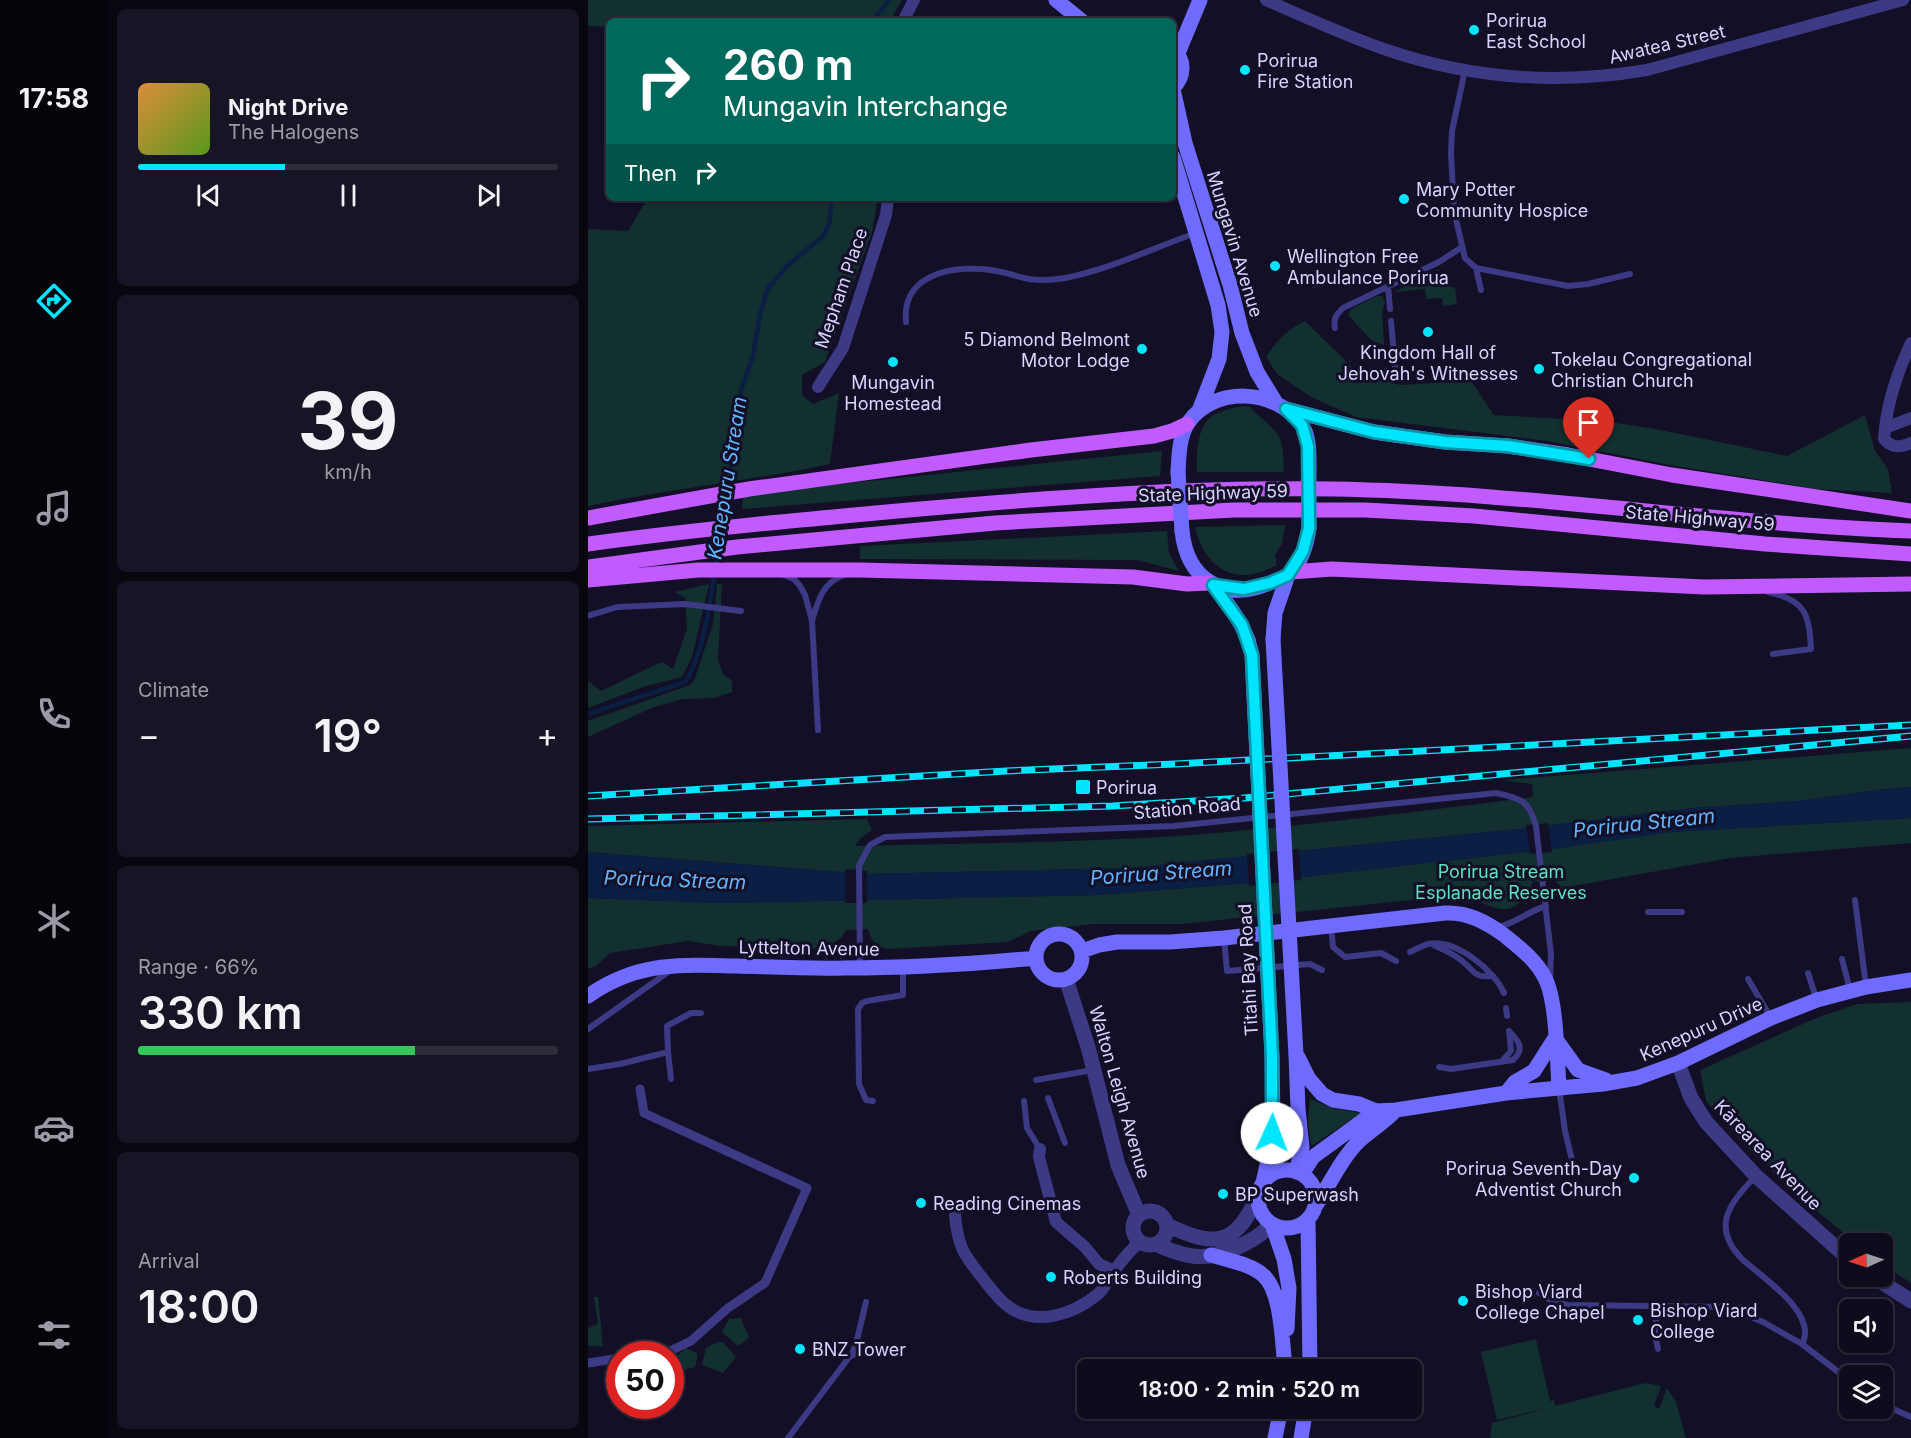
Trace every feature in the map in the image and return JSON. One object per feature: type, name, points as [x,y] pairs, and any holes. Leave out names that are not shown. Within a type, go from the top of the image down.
[{"type":"main road","points":[[1176,50],[1200,0]]},
{"type":"main road","points":[[1062,2],[1079,18]]},
{"type":"main road","points":[[1176,55],[1182,71],[1176,85]]},
{"type":"main road","name":"Mungavin Avenue","points":[[1176,102],[1185,143],[1228,278],[1242,333],[1254,366],[1281,406]]},
{"type":"main road","name":"Mungavin Avenue","points":[[1176,166],[1218,305],[1222,332],[1219,359],[1199,411]]},
{"type":"main road","points":[[588,518],[749,489],[1030,450],[1154,436],[1187,424],[1199,411],[1214,402],[1239,396],[1252,397],[1374,432],[1445,442],[1508,446],[1568,454],[1683,476],[1911,511]]},
{"type":"main road","points":[[1281,406],[1302,425],[1308,446],[1309,469],[1309,528],[1303,551],[1277,603],[1273,625],[1298,1109],[1302,1147],[1299,1173]]},
{"type":"main road","points":[[1187,424],[1180,445],[1182,531],[1186,553],[1199,573],[1211,584]]},
{"type":"main road","name":"State Highway 59","points":[[588,544],[740,525],[1007,502],[1245,488],[1422,492],[1764,523],[1911,531]]},
{"type":"main road","name":"State Highway 59","points":[[588,567],[737,547],[995,523],[1234,510],[1365,510],[1474,516],[1765,544],[1911,554]]},
{"type":"main road","points":[[588,580],[698,570],[860,570],[1133,577],[1250,589],[1290,573],[1332,569],[1704,586],[1911,584]]},
{"type":"main road","name":"Titahi Bay Road","points":[[1211,584],[1235,613],[1248,640],[1252,655],[1272,1056],[1271,1147],[1261,1188]]},
{"type":"main road","points":[[1082,951],[1117,942],[1170,942],[1224,938],[1453,912],[1472,916],[1494,927],[1528,954],[1545,977],[1549,987],[1559,1087]]},
{"type":"main road","points":[[1058,933],[1067,934],[1075,939],[1082,951],[1082,961],[1078,970],[1066,979],[1056,980],[1046,976],[1039,968],[1036,958],[1037,949],[1042,941],[1049,935],[1058,933]]},
{"type":"main road","name":"Lyttelton Avenue","points":[[588,996],[618,978],[648,969],[678,965],[903,968],[1036,958]]},
{"type":"main road","name":"Kenepuru Drive","points":[[1376,1111],[1637,1078],[1678,1063],[1772,1018],[1817,1000],[1866,987],[1911,980]]},
{"type":"main road","points":[[1555,1038],[1578,1070],[1596,1078],[1616,1082]]},
{"type":"main road","points":[[1506,1093],[1515,1082],[1534,1071],[1555,1038]]},
{"type":"main road","points":[[1296,1055],[1309,1079],[1322,1094],[1333,1100],[1359,1104],[1376,1111]]},
{"type":"main road","points":[[1272,1224],[1287,1228],[1308,1220],[1348,1155],[1359,1142],[1396,1110]]},
{"type":"main road","points":[[1299,1173],[1313,1157],[1376,1111]]},
{"type":"main road","points":[[1285,1359],[1289,1288],[1284,1259],[1272,1224],[1260,1210],[1261,1188],[1274,1173],[1289,1170],[1299,1173],[1314,1188],[1316,1205]]},
{"type":"main road","points":[[1308,1220],[1310,1359]]},
{"type":"main road","points":[[1211,1255],[1254,1270],[1264,1276],[1272,1289],[1277,1305],[1284,1359]]},
{"type":"main road","points":[[1275,1438],[1279,1419]]},
{"type":"main road","points":[[1300,1438],[1304,1419]]},
{"type":"street","points":[[905,18],[914,0]]},
{"type":"street","name":"Awatea Street","points":[[1266,0],[1411,58],[1465,70],[1510,76],[1568,79],[1624,74],[1713,53],[1903,0]]},
{"type":"street","name":"Mepham Place","points":[[818,387],[843,348],[886,215],[888,201]]},
{"type":"street","points":[[1911,343],[1898,372],[1884,439],[1889,445],[1901,447],[1911,443]]},
{"type":"street","points":[[1885,428],[1911,418]]},
{"type":"street","name":"Walton Leigh Avenue","points":[[1066,979],[1084,1030],[1118,1165],[1139,1215]]},
{"type":"street","name":"Kārearea Avenue","points":[[1678,1063],[1698,1112],[1756,1176],[1839,1250]]},
{"type":"street","points":[[640,1089],[644,1113],[807,1188],[765,1283],[728,1308],[691,1341],[684,1344]]},
{"type":"street","points":[[1040,1149],[1039,1157],[1056,1222],[1085,1247],[1099,1264],[1114,1271]]},
{"type":"street","points":[[1167,1225],[1199,1238],[1215,1240],[1227,1236],[1238,1229],[1249,1216],[1261,1188]]},
{"type":"street","points":[[1148,1211],[1158,1213],[1166,1220],[1164,1239],[1156,1244],[1145,1245],[1140,1242],[1133,1229],[1139,1215],[1148,1211]]},
{"type":"street","points":[[954,1215],[957,1238],[963,1253],[999,1299],[1024,1315],[1051,1317],[1068,1313],[1100,1293],[1128,1252],[1140,1242]]},
{"type":"street","points":[[1156,1244],[1193,1257],[1211,1255],[1245,1245],[1260,1236],[1272,1224]]},
{"type":"street","points":[[1889,1287],[1911,1301]]},
{"type":"street","points":[[588,1363],[606,1360]]},
{"type":"lane","points":[[1465,70],[1452,131],[1451,153],[1454,211],[1465,258],[1476,268],[1568,286],[1588,284],[1630,274]]},
{"type":"lane","points":[[906,322],[907,302],[914,289],[937,273],[967,269],[996,271],[1030,279],[1066,278],[1098,269],[1197,233]]},
{"type":"lane","points":[[1335,328],[1336,315],[1343,308],[1439,262],[1462,247]]},
{"type":"lane","points":[[1476,268],[1481,290]]},
{"type":"lane","points":[[1388,286],[1390,309]]},
{"type":"lane","points":[[1391,321],[1395,367]]},
{"type":"lane","points":[[812,621],[822,592],[830,583],[838,577],[860,570]]},
{"type":"lane","points":[[776,571],[794,579],[800,586],[805,595],[812,621],[818,730]]},
{"type":"lane","points":[[1704,586],[1761,591],[1784,596],[1806,612],[1811,649],[1773,654]]},
{"type":"lane","points":[[588,616],[617,607],[685,604],[741,611]]},
{"type":"lane","name":"Station Road","points":[[861,968],[858,871],[866,851],[878,840],[901,836],[985,832],[1059,832],[1174,826],[1496,793],[1519,799],[1527,804],[1533,814],[1551,954],[1549,987]]},
{"type":"lane","points":[[1855,900],[1866,987]]},
{"type":"lane","points":[[1494,927],[1507,925],[1534,909],[1546,906]]},
{"type":"lane","points":[[1648,912],[1682,912]]},
{"type":"lane","points":[[1331,926],[1333,947],[1345,957],[1381,953],[1396,961]]},
{"type":"lane","points":[[1224,938],[1227,971],[1310,964],[1322,970]]},
{"type":"lane","points":[[1410,952],[1429,944],[1444,944],[1459,949],[1493,976],[1504,993]]},
{"type":"lane","points":[[1429,944],[1448,951],[1463,961],[1474,974],[1481,977],[1493,976]]},
{"type":"lane","points":[[1842,959],[1850,991]]},
{"type":"lane","points":[[588,1029],[678,965]]},
{"type":"lane","points":[[873,1101],[866,1100],[859,1084],[858,1009],[862,1003],[867,1001],[903,995],[903,968]]},
{"type":"lane","points":[[1808,973],[1817,1000]]},
{"type":"lane","points":[[1748,979],[1772,1018]]},
{"type":"lane","points":[[1506,1008],[1507,1016]]},
{"type":"lane","points":[[671,1078],[667,1026],[691,1013],[701,1012]]},
{"type":"lane","points":[[1439,1067],[1451,1069],[1498,1064],[1513,1060],[1519,1054],[1521,1047],[1509,1031]]},
{"type":"lane","points":[[588,1069],[668,1052]]},
{"type":"lane","points":[[1036,1080],[1094,1070]]},
{"type":"lane","points":[[1559,1087],[1565,1131],[1573,1164]]},
{"type":"lane","points":[[1048,1098],[1065,1143]]},
{"type":"lane","points":[[1024,1101],[1027,1128],[1040,1149]]},
{"type":"lane","points":[[1756,1176],[1740,1192],[1729,1209],[1725,1222],[1728,1239],[1731,1247],[1743,1260],[1796,1307],[1805,1331],[1802,1344]]},
{"type":"lane","points":[[1539,1293],[1552,1301],[1567,1305],[1728,1307],[1763,1322],[1802,1344],[1839,1373]]},
{"type":"lane","points":[[788,1438],[850,1356],[856,1344],[866,1302]]},
{"type":"lane","points":[[1658,1348],[1655,1323],[1659,1312],[1667,1305]]},
{"type":"lane","points":[[850,1356],[864,1351],[898,1347]]},
{"type":"lane","points":[[1893,1409],[1911,1417]]},
{"type":"green space","points":[[588,0],[902,0],[892,18],[606,18],[606,27],[588,26]]},
{"type":"green space","points":[[646,201],[877,201],[872,232],[825,362],[802,375],[802,395],[813,404],[839,393],[830,464],[588,506],[588,229],[628,231]]},
{"type":"green space","points":[[1439,269],[1440,283],[1455,288],[1457,304],[1443,306],[1442,298],[1426,299],[1425,289],[1394,292]]},
{"type":"green space","points":[[1377,296],[1382,296],[1385,303],[1382,312],[1384,345],[1371,340],[1348,315],[1351,309]]},
{"type":"green space","points":[[1305,321],[1356,371],[1400,385],[1471,381],[1494,415],[1603,421],[1656,429],[1787,456],[1865,415],[1875,451],[1888,469],[1892,493],[1816,489],[1670,465],[1547,441],[1356,417],[1311,397],[1277,374],[1266,357],[1283,336]]},
{"type":"green space","points":[[1244,406],[1251,407],[1275,430],[1283,449],[1284,472],[1197,472],[1198,442],[1206,422],[1218,413]]},
{"type":"green space","points":[[1162,451],[1160,476],[742,509],[743,494]]},
{"type":"green space","points":[[1285,525],[1282,544],[1275,555],[1277,565],[1249,575],[1226,571],[1211,560],[1201,545],[1195,527]]},
{"type":"green space","points":[[1167,531],[1169,553],[1179,571],[1137,560],[860,559],[860,546]]},
{"type":"green space","points":[[709,584],[692,657],[682,677],[646,686],[588,708],[588,681],[601,691],[659,663],[664,663],[673,669],[687,629],[685,598],[675,592]]},
{"type":"green space","points":[[717,584],[722,584],[718,660],[723,674],[732,681],[732,692],[714,698],[683,699],[654,707],[588,737],[588,721],[690,685],[694,681],[713,624]]},
{"type":"green space","name":"Porirua Stream Esplanade Reserves","points":[[1911,748],[1911,787],[1799,801],[1693,808],[1528,828],[1128,868],[866,874],[588,852],[588,826],[867,819],[872,830],[855,846],[1177,836],[1311,824],[1533,797],[1532,784],[1501,780]]},
{"type":"green space","name":"Porirua Stream Esplanade Reserves","points":[[1911,818],[1911,843],[1730,858],[1562,888],[1554,880],[1533,882],[1525,896],[1510,909],[1493,907],[1460,895],[1181,924],[1093,924],[1031,931],[1008,942],[888,949],[875,943],[868,929],[846,930],[842,937],[824,949],[721,946],[688,941],[610,953],[596,966],[588,969],[588,898],[721,903],[1098,895],[1249,883],[1552,849],[1671,832]]},
{"type":"green space","points":[[1911,1002],[1911,1283],[1893,1271],[1893,1233],[1844,1233],[1793,1191],[1747,1147],[1706,1101],[1700,1070],[1814,1019],[1857,1004]]},
{"type":"green space","points":[[1310,1099],[1335,1109],[1361,1113],[1313,1145],[1308,1121]]},
{"type":"green space","points":[[594,1297],[598,1297],[603,1346],[588,1346],[588,1328],[598,1324]]},
{"type":"green space","points":[[741,1318],[749,1338],[738,1346],[722,1332],[729,1319]]},
{"type":"green space","points":[[1536,1339],[1550,1401],[1554,1400],[1555,1406],[1645,1383],[1661,1386],[1654,1406],[1659,1409],[1667,1388],[1676,1402],[1686,1438],[1490,1438],[1492,1423],[1548,1408],[1497,1420],[1481,1352]]},
{"type":"green space","points":[[723,1342],[736,1357],[723,1373],[702,1365],[706,1348]]},
{"type":"green space","points":[[686,1348],[698,1354],[695,1367],[684,1370],[684,1350]]},
{"type":"water","name":"Porirua Stream","points":[[1911,787],[1911,818],[1671,832],[1552,849],[1249,883],[1098,895],[721,903],[588,898],[588,852],[866,874],[1128,868],[1528,828],[1693,808],[1799,801]]},
{"type":"pier","points":[[1548,823],[1552,852],[1530,854],[1526,825]]},
{"type":"pier","points":[[1299,849],[1301,880],[1249,886],[1247,854]]},
{"type":"pier","points":[[845,869],[867,871],[867,903],[845,903]]},
{"type":"waterway","name":"Kenepuru Stream","points":[[875,18],[889,0]]},
{"type":"waterway","name":"Kenepuru Stream","points":[[728,488],[741,390],[753,356],[760,315],[768,288],[787,266],[823,236],[829,224],[832,201]]},
{"type":"waterway","name":"Kenepuru Stream","points":[[722,524],[726,497]]},
{"type":"waterway","name":"Kenepuru Stream","points":[[588,714],[685,682],[693,668],[704,631],[721,532]]},
{"type":"railway","points":[[588,796],[1006,771],[1911,725]]},
{"type":"railway","points":[[588,819],[1113,806],[1244,798],[1911,736]]},
{"type":"place","name":"Porirua East School","points":[[1474,30]]},
{"type":"place","name":"Porirua Fire Station","points":[[1245,70]]},
{"type":"place","name":"Mary Potter Community Hospice","points":[[1404,199]]},
{"type":"place","name":"Wellington Free Ambulance Porirua","points":[[1275,266]]},
{"type":"place","name":"Kingdom Hall of Jehovah's Witnesses","points":[[1428,332]]},
{"type":"place","name":"5 Diamond Belmont Motor Lodge","points":[[1142,349]]},
{"type":"place","name":"Mungavin Homestead","points":[[893,362]]},
{"type":"place","name":"Tokelau Congregational Christian Church","points":[[1539,369]]},
{"type":"place","name":"Porirua","points":[[1083,787]]},
{"type":"place","name":"Porirua Seventh-Day Adventist Church","points":[[1634,1178]]},
{"type":"place","name":"BP Superwash","points":[[1223,1194]]},
{"type":"place","name":"Reading Cinemas","points":[[921,1203]]},
{"type":"place","name":"Roberts Building","points":[[1051,1277]]},
{"type":"place","name":"Bishop Viard College Chapel","points":[[1463,1301]]},
{"type":"place","name":"Bishop Viard College","points":[[1638,1320]]},
{"type":"place","name":"BNZ Tower","points":[[800,1349]]},
{"type":"route","points":[[1272,1133],[1272,1056],[1252,655],[1242,625],[1213,585],[1244,589],[1260,587],[1288,575],[1299,561],[1307,541],[1309,528],[1308,446],[1302,425],[1286,409],[1374,432],[1445,442],[1508,446],[1589,459]]}]
